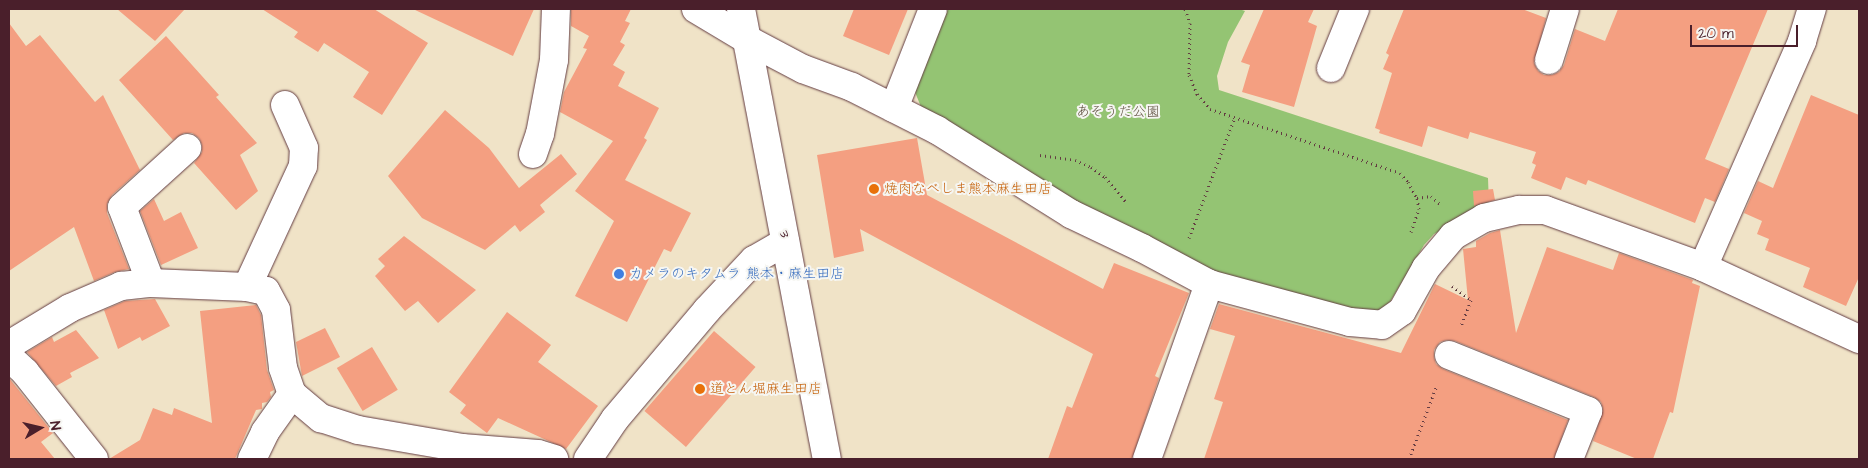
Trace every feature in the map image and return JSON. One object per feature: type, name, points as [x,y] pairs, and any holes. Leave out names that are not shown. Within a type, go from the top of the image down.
[{"type":"street","points":[[533,154],[540,134],[554,60],[556,9]]},
{"type":"street","points":[[696,9],[746,39],[803,69],[852,87],[937,130],[1071,214],[1142,248],[1209,284],[1350,322],[1382,325],[1402,310],[1426,268],[1453,236],[1484,218],[1519,210],[1545,210],[1702,267],[1859,339]]},
{"type":"street","name":"3","points":[[741,9],[827,459]]},
{"type":"street","points":[[894,108],[933,9]]},
{"type":"street","points":[[1330,68],[1355,9]]},
{"type":"street","points":[[1550,60],[1566,9]]},
{"type":"street","points":[[1702,267],[1802,41],[1812,9]]},
{"type":"street","points":[[247,287],[303,166],[304,148],[284,105]]},
{"type":"street","points":[[151,283],[122,207],[187,148]]},
{"type":"street","points":[[588,459],[616,419],[707,310],[754,260],[785,242]]},
{"type":"street","points":[[9,345],[70,308],[121,286],[151,283],[247,287],[266,291],[276,310],[283,368],[292,394],[322,418],[358,430],[462,448],[538,454],[554,459]]},
{"type":"street","points":[[1147,459],[1209,284]]},
{"type":"street","points":[[1449,355],[1588,411],[1568,459]]},
{"type":"street","points":[[9,357],[25,372],[94,459]]},
{"type":"street","points":[[252,459],[265,432],[292,394]]},
{"type":"path","points":[[1185,9],[1190,23],[1190,75],[1197,94],[1210,109],[1400,173],[1408,182],[1417,198],[1419,209],[1416,222],[1408,240]]},
{"type":"path","points":[[1186,245],[1235,117]]},
{"type":"path","points":[[1036,154],[1075,160],[1091,167],[1105,177],[1133,209]]},
{"type":"path","points":[[1417,198],[1430,196],[1438,201],[1453,236]]},
{"type":"green space","name":"あそうだ公園","points":[[946,9],[1239,9],[1245,11],[1228,42],[1217,76],[1219,90],[1488,178],[1489,206],[1434,234],[1424,245],[1390,302],[1378,311],[1363,311],[1249,286],[1209,272],[1079,209],[923,112],[915,92]]},
{"type":"building","points":[[117,9],[185,9],[155,41]]},
{"type":"building","points":[[262,9],[374,9],[428,43],[382,115],[353,97],[369,72],[324,43],[318,52],[294,37],[298,32]]},
{"type":"building","points":[[413,9],[534,9],[513,56]]},
{"type":"building","points":[[571,9],[631,9],[625,21],[630,23],[620,42],[625,45],[613,65],[625,72],[618,86],[659,108],[644,138],[647,140],[625,180],[691,213],[671,252],[664,249],[627,322],[575,296],[614,221],[575,191],[613,141],[560,112],[564,92],[587,49],[583,48],[589,36],[571,26]]},
{"type":"building","points":[[854,9],[908,9],[889,55],[843,36]]},
{"type":"building","points":[[1264,9],[1314,9],[1308,22],[1317,26],[1294,107],[1242,92],[1250,65],[1241,62]]},
{"type":"building","points":[[1404,9],[1522,9],[1546,18],[1534,63],[1538,71],[1544,75],[1552,75],[1559,72],[1564,65],[1575,29],[1605,41],[1618,9],[1768,9],[1705,159],[1729,169],[1715,202],[1705,198],[1695,223],[1588,180],[1586,185],[1566,177],[1561,190],[1531,178],[1536,165],[1532,163],[1536,152],[1470,132],[1468,139],[1428,126],[1422,147],[1379,133],[1380,130],[1375,128],[1392,73],[1383,69],[1389,55],[1386,53]]},
{"type":"building","points":[[9,23],[26,46],[40,35],[95,102],[103,95],[140,170],[112,195],[107,204],[107,213],[129,269],[115,272],[94,281],[74,227],[9,271]]},
{"type":"building","points":[[166,36],[219,95],[216,97],[257,143],[240,155],[258,191],[236,210],[194,163],[202,152],[199,138],[192,133],[184,133],[173,140],[119,80]]},
{"type":"building","points":[[1811,95],[1859,115],[1859,277],[1846,306],[1803,287],[1810,268],[1765,250],[1769,239],[1757,234],[1762,221],[1744,213],[1758,181],[1773,188]]},
{"type":"building","points":[[445,110],[489,148],[519,188],[561,154],[577,174],[540,205],[545,212],[520,232],[515,225],[485,250],[422,218],[388,176]]},
{"type":"building","points":[[917,138],[927,195],[1103,289],[1114,263],[1189,293],[1155,376],[1159,378],[1132,459],[1048,459],[1067,406],[1072,408],[1093,354],[860,229],[864,251],[834,258],[817,155]]},
{"type":"building","points":[[1493,189],[1495,200],[1474,206],[1473,191]]},
{"type":"building","points":[[154,199],[164,221],[181,212],[198,248],[161,265],[140,211]]},
{"type":"building","points":[[1500,230],[1516,333],[1547,247],[1613,270],[1619,253],[1693,280],[1692,283],[1700,286],[1673,413],[1670,412],[1653,459],[1637,459],[1593,441],[1603,409],[1601,402],[1594,397],[1455,341],[1447,340],[1440,342],[1434,350],[1436,364],[1443,369],[1568,420],[1554,459],[1204,459],[1223,402],[1214,399],[1235,336],[1210,329],[1219,304],[1401,353],[1435,284],[1468,300],[1463,249],[1476,247],[1476,241]]},
{"type":"building","points":[[404,236],[476,290],[438,323],[418,301],[405,311],[375,276],[385,266],[378,259]]},
{"type":"building","points":[[155,299],[170,326],[142,341],[140,337],[118,349],[104,310],[125,301]]},
{"type":"building","points":[[256,305],[261,315],[267,370],[274,390],[270,392],[271,397],[267,402],[262,403],[262,409],[256,410],[235,459],[109,459],[140,440],[153,408],[172,415],[174,408],[212,423],[200,311]]},
{"type":"building","points":[[507,312],[551,345],[538,362],[598,406],[566,449],[498,418],[487,433],[460,413],[466,405],[449,392]]},
{"type":"building","points":[[325,328],[340,357],[302,376],[296,342]]},
{"type":"building","points":[[76,330],[99,358],[70,373],[72,377],[56,386],[27,352],[52,337],[54,342]]},
{"type":"building","name":"道とん堀麻生田店","points":[[714,331],[756,367],[686,447],[644,411]]},
{"type":"building","points":[[372,347],[398,390],[363,411],[337,368]]},
{"type":"building","points":[[9,378],[53,433],[41,442],[55,459],[9,459]]},
{"type":"place","name":"焼肉なべしま熊本麻生田店","points":[[874,189]]},
{"type":"place","name":"カメラのキタムラ 熊本・麻生田店","points":[[619,274]]},
{"type":"place","name":"道とん堀麻生田店","points":[[700,389]]}]
